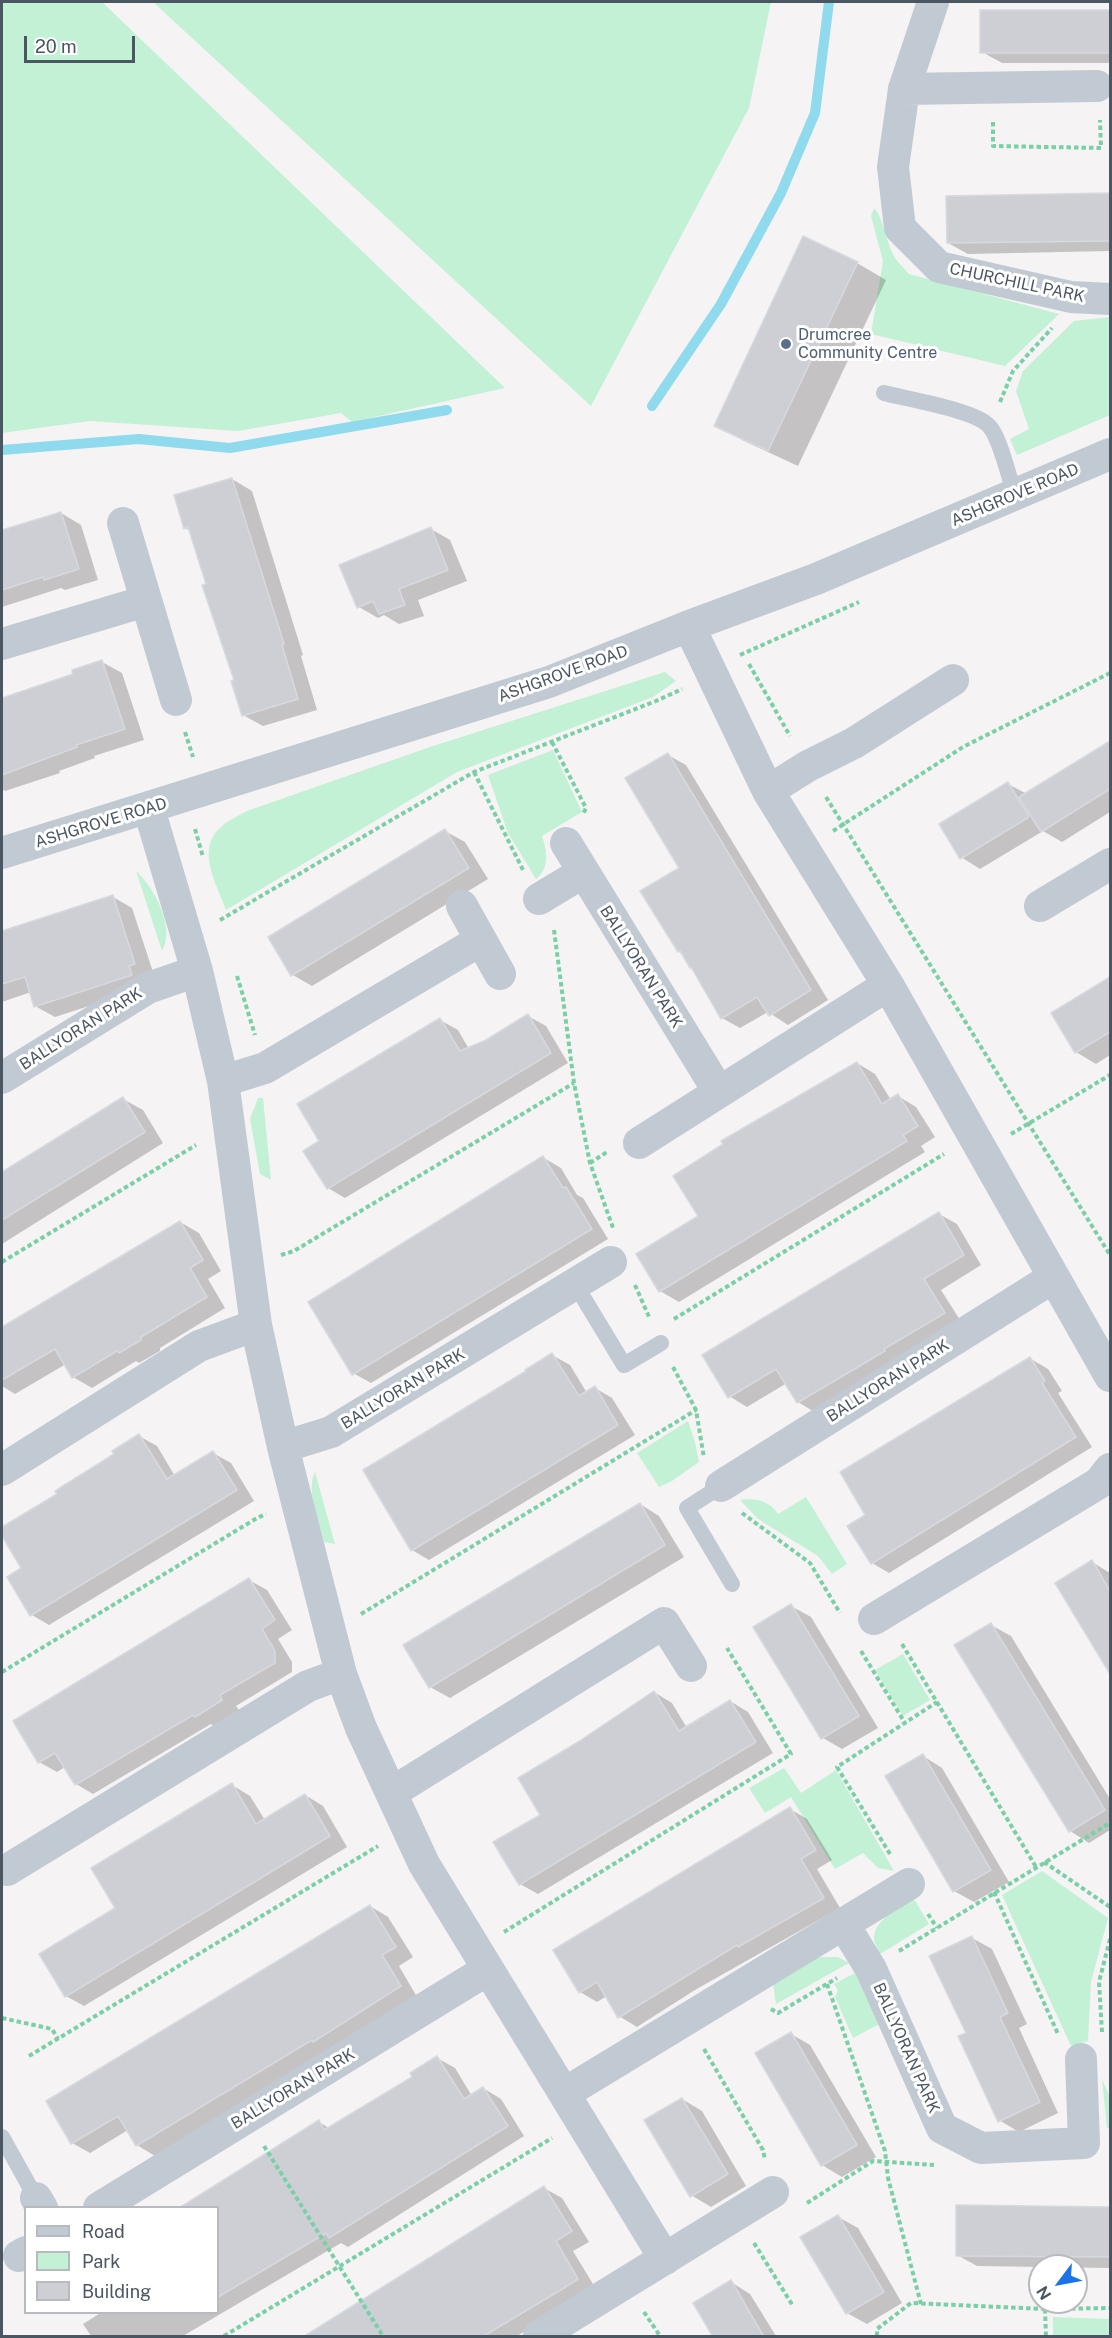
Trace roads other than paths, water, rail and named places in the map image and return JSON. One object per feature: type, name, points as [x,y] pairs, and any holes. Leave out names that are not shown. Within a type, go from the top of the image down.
[{"type":"street","name":"CHURCHILL PARK","points":[[933,2],[904,89],[893,167],[900,228],[939,267],[1071,297],[1110,299]]},
{"type":"street","points":[[904,89],[1097,86]]},
{"type":"street","name":"ASHGROVE ROAD","points":[[2,853],[549,682],[689,626],[816,579],[1110,454]]},
{"type":"street","points":[[123,523],[176,700]]},
{"type":"street","points":[[2,644],[146,601]]},
{"type":"street","points":[[689,626],[768,791],[888,985],[1110,1376]]},
{"type":"street","points":[[768,791],[808,766],[854,743],[953,680]]},
{"type":"street","points":[[149,808],[197,971],[224,1081],[256,1325],[283,1447],[341,1674],[361,1728],[424,1864],[665,2259]]},
{"type":"street","name":"BALLYORAN PARK","points":[[566,843],[582,873],[719,1092]]},
{"type":"street","points":[[1040,906],[1110,864]]},
{"type":"street","points":[[539,899],[582,873]]},
{"type":"street","points":[[462,906],[500,974]]},
{"type":"street","points":[[224,1081],[265,1068],[481,940]]},
{"type":"street","name":"BALLYORAN PARK","points":[[2,1078],[148,988],[197,971]]},
{"type":"street","points":[[639,1143],[888,985]]},
{"type":"street","name":"BALLYORAN PARK","points":[[283,1447],[331,1432],[575,1284],[620,1261]]},
{"type":"street","name":"BALLYORAN PARK","points":[[721,1486],[1054,1277]]},
{"type":"street","points":[[2,1470],[199,1346],[256,1325]]},
{"type":"street","points":[[874,1619],[1099,1483],[1110,1469]]},
{"type":"street","points":[[391,1792],[664,1623],[691,1666]]},
{"type":"street","points":[[7,1870],[308,1686],[341,1674]]},
{"type":"street","points":[[565,2092],[909,1884]]},
{"type":"street","name":"BALLYORAN PARK","points":[[844,1925],[871,1969],[942,2128],[981,2148],[1084,2143],[1082,2059]]},
{"type":"street","name":"BALLYORAN PARK","points":[[102,2206],[246,2118],[481,1960]]},
{"type":"street","points":[[539,2337],[772,2192]]},
{"type":"lane","points":[[884,393],[975,416],[990,426],[1015,495]]},
{"type":"lane","points":[[575,1284],[624,1365],[658,1337]]},
{"type":"lane","points":[[721,1486],[687,1508],[732,1584]]},
{"type":"lane","points":[[2,2137],[39,2203]]},
{"type":"waterway","points":[[652,406],[721,304],[781,193],[815,113],[829,2]]},
{"type":"waterway","points":[[2,450],[139,439],[230,448],[447,410]]},
{"type":"place","name":"Drumcree Community Centre","points":[[786,344]]}]
